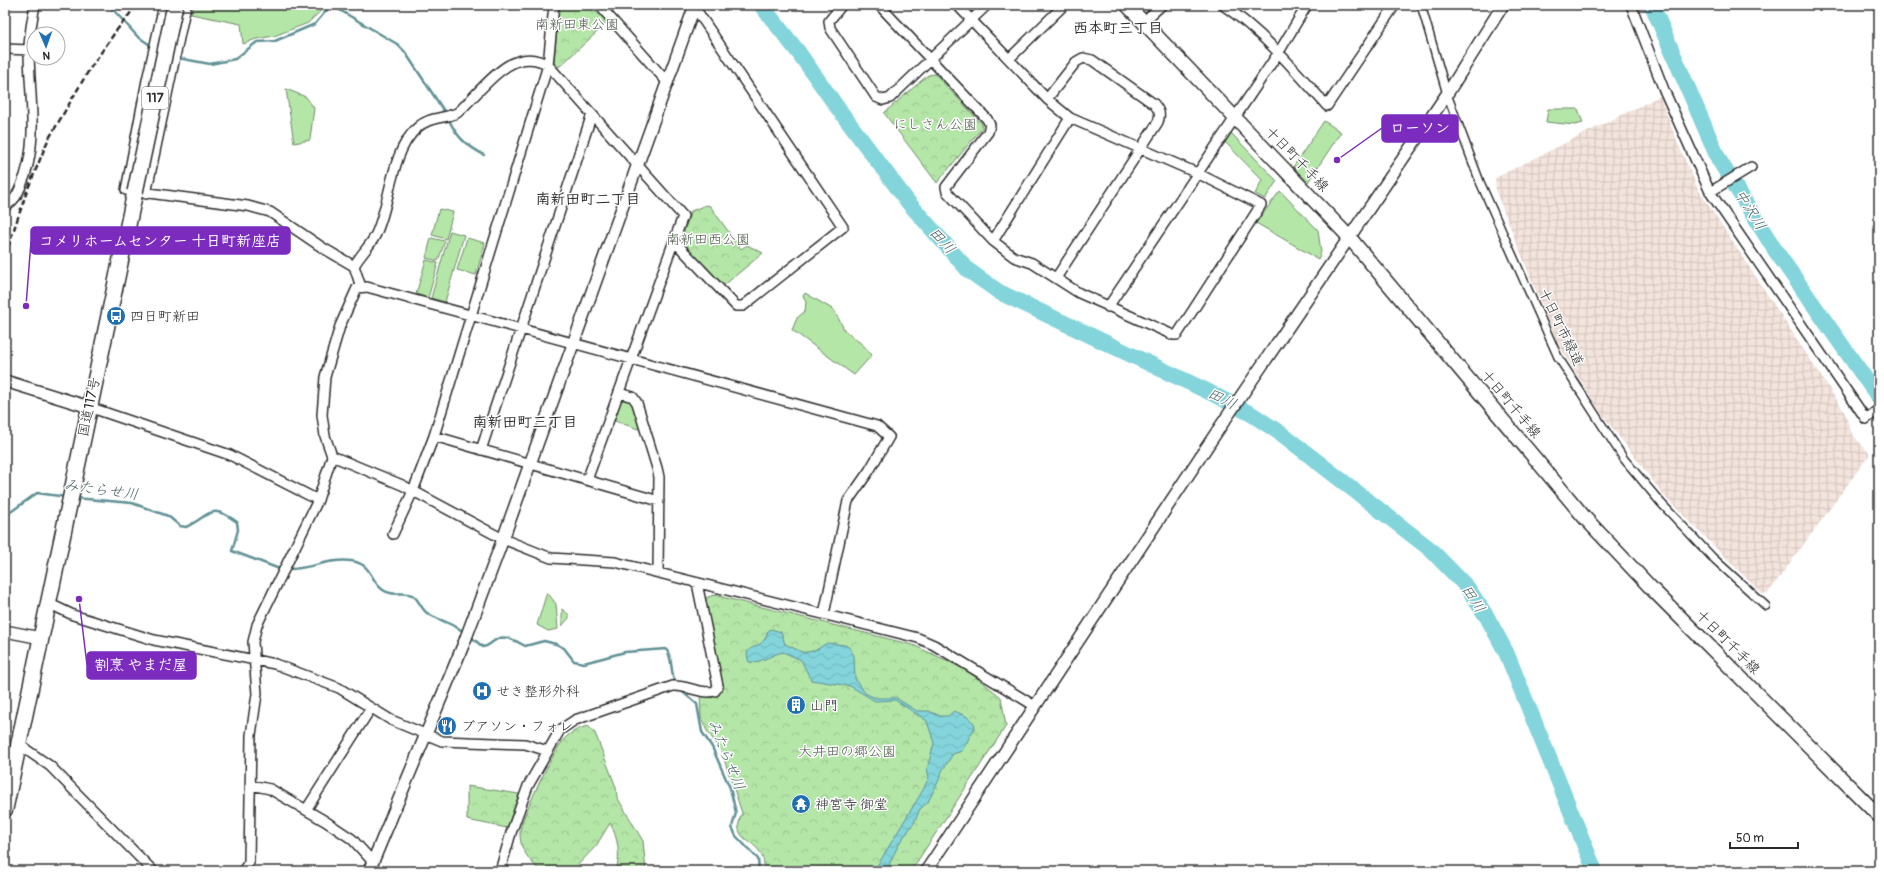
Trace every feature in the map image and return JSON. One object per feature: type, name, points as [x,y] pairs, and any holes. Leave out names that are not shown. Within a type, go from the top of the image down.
[{"type":"highway","name":"国道117号","points":[[5,809],[89,407],[141,193],[175,5]]},
{"type":"main road","name":"十日町千手線","points":[[1127,5],[1349,236],[1585,518],[1653,590],[1879,816]]},
{"type":"street","points":[[31,26],[35,5]]},
{"type":"street","points":[[164,5],[125,186],[126,190],[248,206],[270,212],[323,248],[354,266],[361,287]]},
{"type":"street","points":[[141,193],[186,5]]},
{"type":"street","points":[[394,534],[413,491],[434,436],[548,65],[554,5]]},
{"type":"street","points":[[599,5],[668,83]]},
{"type":"street","points":[[842,5],[832,14],[829,21],[830,28],[876,97],[883,100],[890,98],[987,5]]},
{"type":"street","points":[[879,5],[987,119],[990,125],[988,132],[946,187],[947,192],[992,241],[1014,257],[1032,263],[1079,293],[1173,335],[1177,335],[1261,205],[1197,173],[1070,118],[1047,99],[957,5]]},
{"type":"street","points":[[1009,59],[1064,5]]},
{"type":"street","points":[[1143,22],[1162,5]]},
{"type":"street","points":[[1223,5],[1248,22],[1279,52],[1327,106],[1394,5]]},
{"type":"street","points":[[1108,306],[1279,52],[1307,5]]},
{"type":"street","name":"十日町市緑道","points":[[1421,5],[1447,94],[1480,182],[1558,357],[1624,459],[1660,503],[1712,557],[1766,606]]},
{"type":"street","points":[[926,871],[1248,386],[1447,94],[1503,5]]},
{"type":"street","points":[[1631,5],[1664,90],[1713,190],[1866,419],[1876,411]]},
{"type":"street","points":[[371,866],[503,539],[639,166],[694,6]]},
{"type":"street","points":[[674,241],[736,306],[743,306],[843,227],[694,6]]},
{"type":"street","points":[[159,24],[181,28]]},
{"type":"street","points":[[5,49],[26,50]]},
{"type":"street","points":[[1047,99],[1076,62],[1083,58],[1092,60],[1154,104],[1159,109],[1160,115],[1158,122],[1056,278]]},
{"type":"street","points":[[354,266],[375,237],[400,155],[408,139],[417,128],[431,120],[457,113],[507,65],[528,59],[541,60],[548,65],[683,216],[587,480]]},
{"type":"street","points":[[5,204],[7,205],[15,201],[28,171],[32,143],[30,66]]},
{"type":"street","points":[[481,450],[592,114]]},
{"type":"street","points":[[992,241],[1070,118]]},
{"type":"street","points":[[1713,190],[1749,170]]},
{"type":"street","points":[[361,287],[470,315],[877,426],[889,437],[869,471],[848,501],[824,614]]},
{"type":"street","points":[[243,871],[249,862],[251,734],[257,694],[253,642],[257,625],[318,500],[332,456],[325,436],[322,415],[325,377],[340,326],[355,292],[361,287]]},
{"type":"street","points":[[5,381],[89,407],[230,455],[318,500]]},
{"type":"street","points":[[619,393],[633,398],[637,403],[658,468],[658,572]]},
{"type":"street","points":[[434,436],[659,501]]},
{"type":"street","points":[[332,456],[413,491],[503,539],[559,559],[615,562],[918,638],[934,645],[1035,706]]},
{"type":"street","points":[[500,871],[528,786],[560,730],[575,720],[673,686],[683,685],[709,692],[715,691],[718,686],[697,583]]},
{"type":"street","points":[[48,602],[73,615],[154,640],[275,664],[339,688],[391,720],[442,741],[525,744],[548,751]]},
{"type":"street","points":[[5,631],[41,638]]},
{"type":"street","points":[[306,810],[370,708]]},
{"type":"street","points":[[18,744],[50,766],[153,871]]},
{"type":"street","points":[[251,785],[270,789],[352,839],[371,866]]},
{"type":"shaded area","points":[[1660,96],[1678,144],[1698,189],[1844,411],[1852,434],[1870,454],[1768,593],[1762,594],[1666,498],[1598,409],[1556,340],[1496,192],[1495,178]]},
{"type":"green space","points":[[193,5],[326,6],[308,23],[274,36],[256,39],[243,44],[241,24],[191,14]]},
{"type":"green space","name":"南新田東公園","points":[[559,5],[593,5],[608,22],[559,67],[554,63]]},
{"type":"green space","name":"にしさん公園","points":[[935,74],[982,124],[982,128],[937,183],[884,113],[928,75]]},
{"type":"green space","points":[[286,89],[306,97],[314,108],[310,140],[294,143]]},
{"type":"green space","points":[[1548,109],[1578,109],[1583,123],[1575,125],[1546,122]]},
{"type":"green space","points":[[1324,121],[1341,132],[1308,182],[1293,167]]},
{"type":"green space","points":[[1231,133],[1277,181],[1265,199],[1255,194],[1262,180],[1224,141]]},
{"type":"green space","points":[[1280,191],[1318,230],[1321,252],[1318,259],[1256,223]]},
{"type":"green space","name":"南新田西公園","points":[[706,205],[710,206],[741,249],[747,245],[763,253],[723,286],[683,243],[682,237],[691,211]]},
{"type":"green space","points":[[439,209],[453,212],[446,239],[432,235]]},
{"type":"green space","points":[[450,231],[464,235],[445,302],[431,298]]},
{"type":"green space","points":[[431,238],[445,241],[438,261],[426,258]]},
{"type":"green space","points":[[467,238],[485,243],[476,275],[457,270]]},
{"type":"green space","points":[[426,260],[438,263],[428,298],[416,294]]},
{"type":"green space","points":[[805,293],[834,310],[845,331],[863,345],[872,355],[854,375],[792,330],[797,318],[805,311],[806,301],[803,296]]},
{"type":"green space","points":[[623,399],[631,401],[641,430],[612,420],[620,401]]},
{"type":"green space","points":[[547,592],[556,604],[558,629],[548,631],[537,625]]},
{"type":"green space","name":"大井田の郷公園","points":[[714,595],[913,645],[967,670],[1001,697],[1006,726],[911,871],[765,871],[760,852],[741,835],[739,823],[742,813],[721,750],[707,731],[701,718],[700,694],[715,696],[722,688],[705,598]]},
{"type":"green space","points":[[562,609],[569,615],[569,618],[562,626]]},
{"type":"green space","points":[[588,726],[595,733],[616,787],[617,797],[643,841],[646,871],[616,871],[618,865],[618,847],[610,823],[596,846],[572,871],[540,871],[526,854],[521,844],[520,831],[526,813],[559,746],[569,734]]},
{"type":"green space","points":[[467,786],[519,794],[507,828],[467,820]]},
{"type":"water","points":[[771,629],[781,632],[785,644],[804,653],[816,650],[827,643],[845,645],[850,648],[854,656],[855,679],[865,693],[875,698],[896,698],[917,711],[929,711],[940,716],[948,716],[954,711],[966,716],[974,723],[975,727],[962,751],[953,754],[942,771],[928,802],[920,809],[914,823],[900,842],[890,862],[889,871],[874,871],[923,790],[929,777],[927,769],[934,743],[927,721],[895,700],[875,701],[850,686],[811,680],[801,660],[783,652],[757,662],[749,662],[747,657],[749,650],[761,643],[768,631]]},
{"type":"waterway","points":[[109,5],[137,36],[153,47]]},
{"type":"waterway","points":[[178,58],[210,64],[235,59],[257,42],[275,41],[315,24],[331,5]]},
{"type":"waterway","points":[[334,5],[338,9],[397,44],[405,52],[446,114]]},
{"type":"waterway","name":"田川","points":[[761,5],[799,53],[837,107],[908,202],[968,270],[999,292],[1209,392],[1253,415],[1283,435],[1430,549],[1467,587],[1487,617],[1506,652],[1595,871]]},
{"type":"waterway","name":"中沢川","points":[[1652,5],[1719,160],[1775,250],[1879,398]]},
{"type":"waterway","points":[[448,118],[459,136],[472,148],[484,155]]},
{"type":"waterway","name":"みたらせ川","points":[[5,516],[37,493],[67,497]]},
{"type":"waterway","name":"みたらせ川","points":[[75,498],[132,503],[168,516],[180,526],[186,527],[211,512],[221,513],[237,522],[238,530],[232,551],[282,569]]},
{"type":"waterway","name":"みたらせ川","points":[[287,569],[303,568],[335,561],[351,561],[358,563],[367,569],[375,582],[383,590],[394,594],[412,595],[427,613],[455,626],[465,633]]},
{"type":"waterway","name":"みたらせ川","points":[[471,637],[483,647],[502,638],[510,639],[525,646],[544,641],[564,648],[574,661],[584,663],[625,652],[666,649],[670,657],[676,683]]},
{"type":"waterway","name":"みたらせ川","points":[[679,689],[697,704],[702,732],[712,747],[730,788],[736,813],[732,827],[736,836],[758,859],[759,871]]},
{"type":"railway","points":[[5,256],[27,191],[48,140],[89,70],[116,31],[137,5]]},
{"type":"place","name":"ローソン","points":[[1337,160]]},
{"type":"place","name":"コメリホームセンター 十日町新座店","points":[[26,306]]},
{"type":"place","name":"四日町新田","points":[[116,316]]},
{"type":"place","name":"割烹 やまだ屋","points":[[79,599]]},
{"type":"place","name":"せき整形外科","points":[[482,691]]},
{"type":"place","name":"山門","points":[[796,705]]},
{"type":"place","name":"ブアソン・フォレ","points":[[447,726]]},
{"type":"place","name":"神宮寺 御堂","points":[[801,804]]},
{"type":"district","name":"西本町三丁目","points":[[1118,28]]},
{"type":"district","name":"南新田町二丁目","points":[[588,199]]},
{"type":"district","name":"南新田町三丁目","points":[[525,422]]}]
